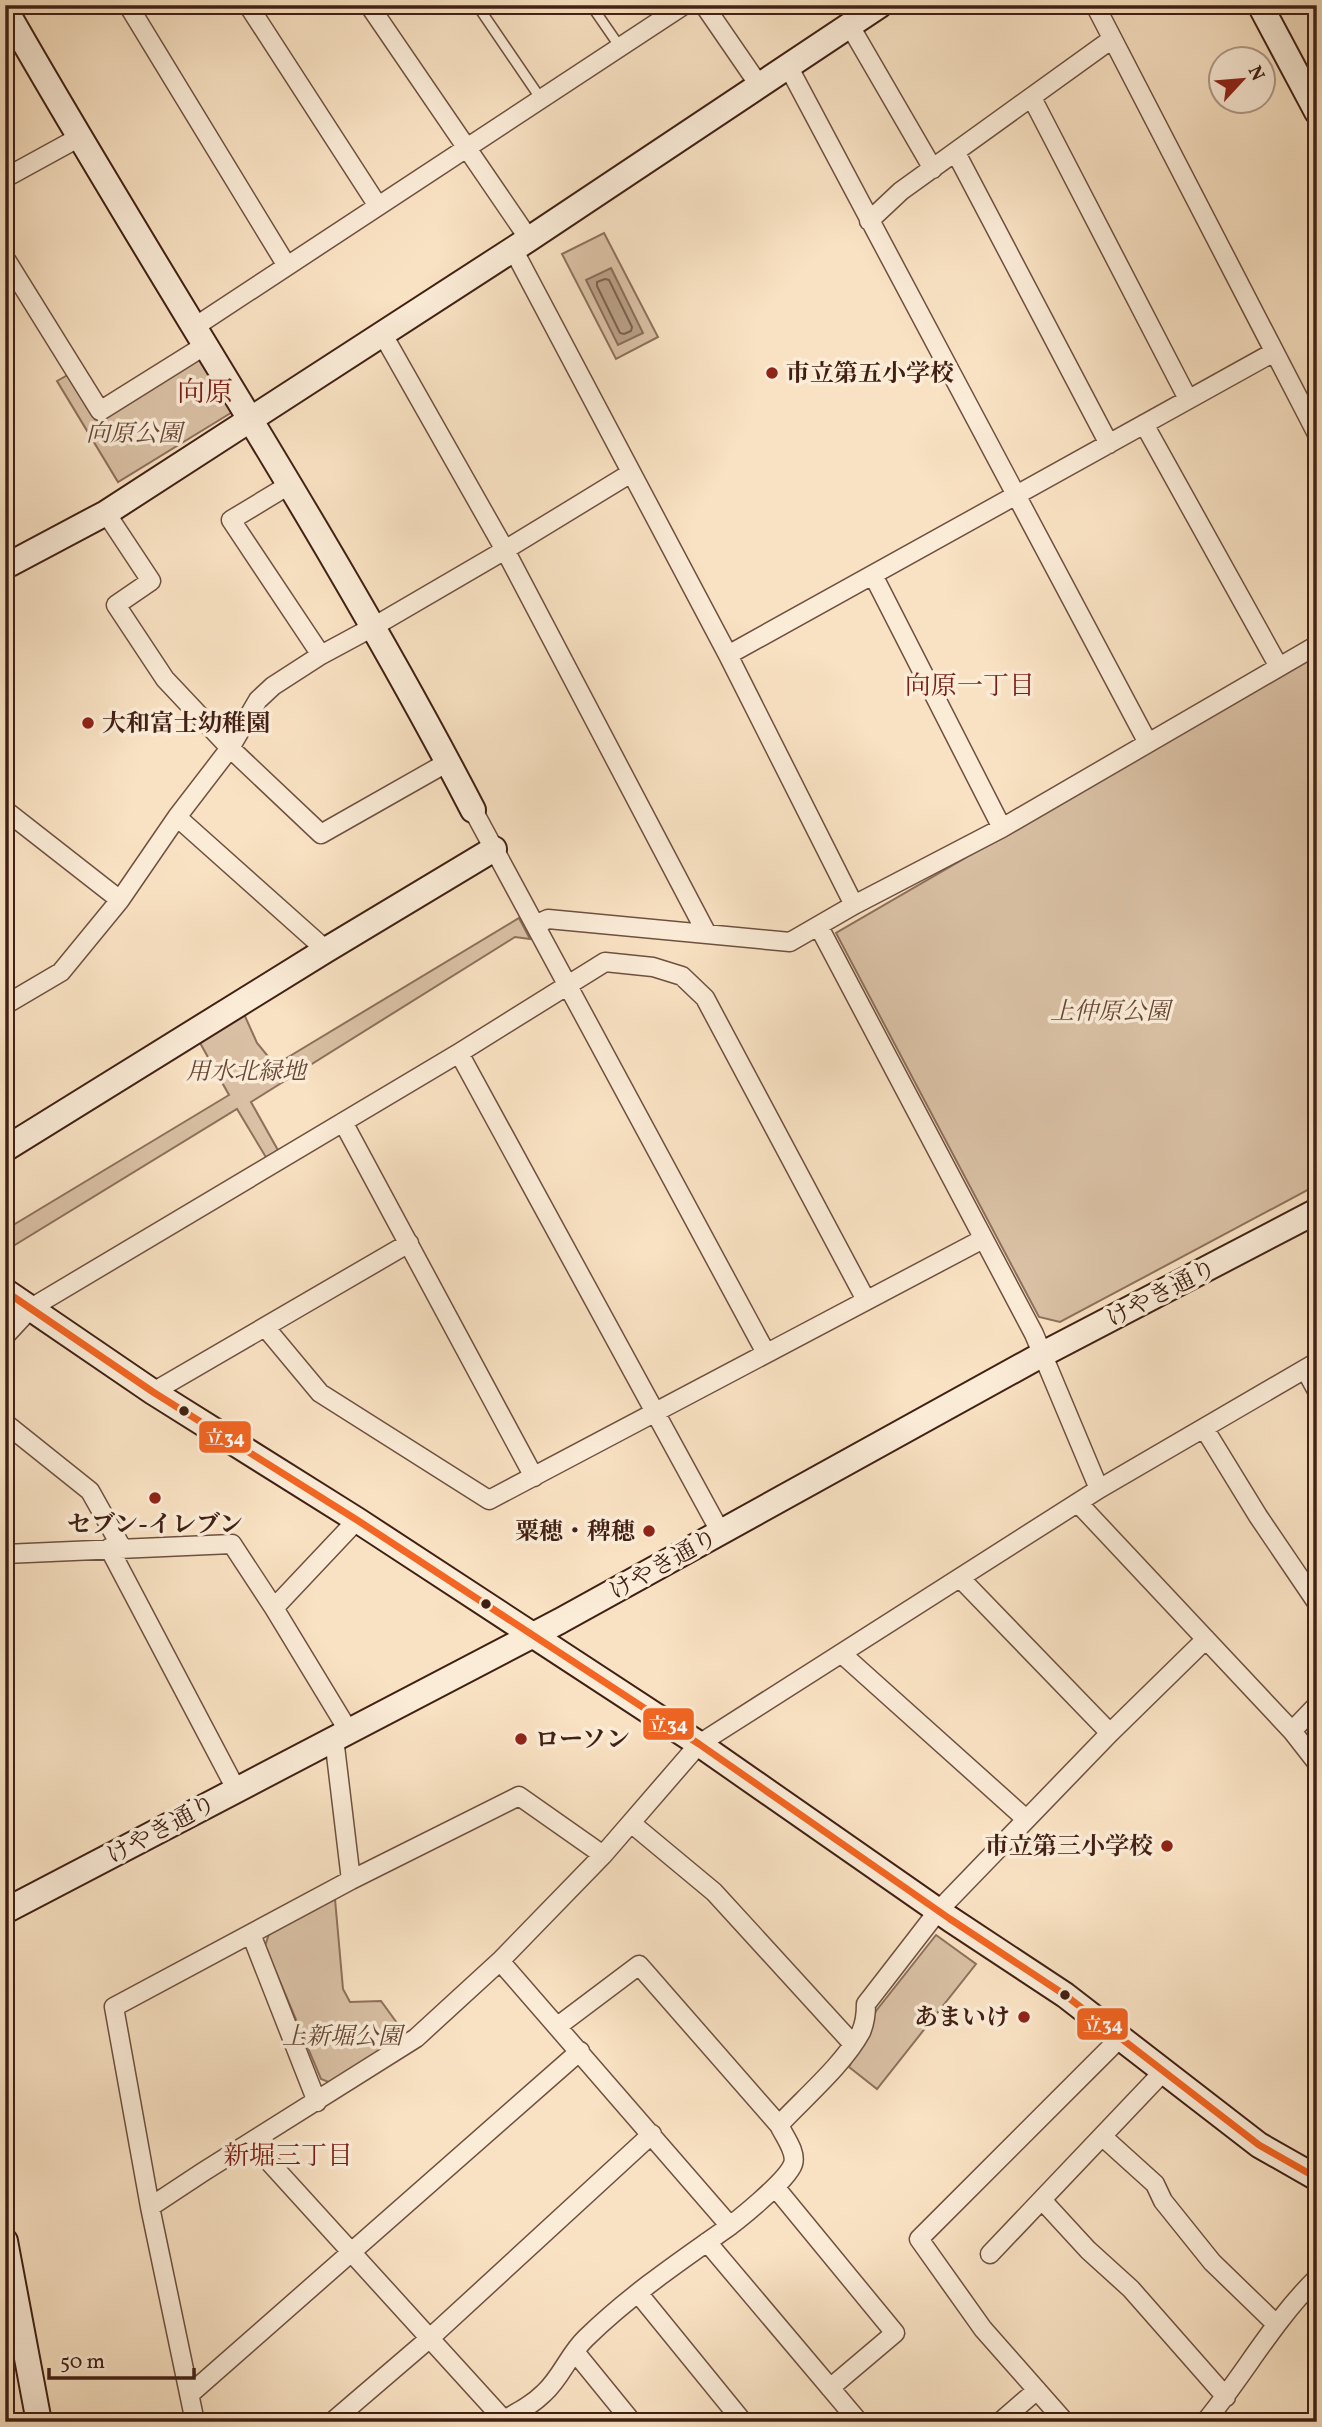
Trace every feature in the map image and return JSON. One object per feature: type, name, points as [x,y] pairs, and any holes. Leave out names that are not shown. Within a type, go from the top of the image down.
[{"type":"street","points":[[128,5],[287,266]]},
{"type":"street","points":[[248,5],[378,206]]},
{"type":"street","points":[[369,5],[468,147],[521,244],[631,473],[728,656],[854,905]]},
{"type":"street","points":[[5,258],[100,411],[199,337],[287,266],[684,5]]},
{"type":"street","points":[[704,5],[759,85]]},
{"type":"street","points":[[8,565],[106,513],[521,244],[880,5]]},
{"type":"street","points":[[1095,5],[1317,435]]},
{"type":"street","points":[[1261,5],[1317,112]]},
{"type":"street","points":[[5,9],[78,138],[250,419],[373,627],[766,1353]]},
{"type":"street","points":[[850,26],[933,169]]},
{"type":"street","points":[[869,221],[901,191],[1112,39]]},
{"type":"street","points":[[788,66],[1148,743]]},
{"type":"street","points":[[1032,98],[1188,399]]},
{"type":"street","points":[[5,177],[78,138]]},
{"type":"street","points":[[956,153],[1109,444]]},
{"type":"street","points":[[382,333],[505,550],[707,934]]},
{"type":"street","points":[[728,656],[1274,352]]},
{"type":"street","points":[[1144,424],[1279,667]]},
{"type":"street","points":[[9,998],[61,972],[120,900],[229,748],[258,699],[273,686],[321,654],[505,550],[631,473]]},
{"type":"street","points":[[289,485],[231,520],[321,654]]},
{"type":"street","points":[[106,513],[152,581],[116,605],[164,679],[229,748],[321,834],[448,762]]},
{"type":"street","points":[[873,575],[1002,828]]},
{"type":"street","points":[[534,925],[548,919],[790,942],[854,905],[1002,828],[1317,645]]},
{"type":"street","points":[[5,810],[120,900]]},
{"type":"street","points":[[177,817],[326,950]]},
{"type":"street","points":[[5,1149],[494,849]]},
{"type":"street","points":[[819,927],[1044,1353],[1099,1489]]},
{"type":"street","points":[[5,1336],[18,1300],[343,1122],[605,962],[653,967],[682,976],[705,998],[866,1300]]},
{"type":"street","points":[[459,1053],[721,1532]]},
{"type":"street","points":[[343,1122],[534,1477]]},
{"type":"street","name":"けやき通り","points":[[5,1911],[533,1634],[1044,1353],[1317,1211]]},
{"type":"street","points":[[265,1327],[320,1394],[489,1500],[983,1239]]},
{"type":"street","points":[[153,1392],[408,1244]]},
{"type":"street","points":[[18,1300],[153,1392],[357,1520],[699,1744],[938,1911],[1065,1995],[1259,2145],[1317,2178]]},
{"type":"street","points":[[150,2207],[416,2038],[500,1961],[603,1855],[699,1744],[1099,1489],[1311,1365],[1317,1391]]},
{"type":"street","points":[[5,1423],[90,1491],[236,1789]]},
{"type":"street","points":[[1204,1428],[1258,1516],[1317,1603]]},
{"type":"street","points":[[1079,1504],[1292,1731],[1317,1763]]},
{"type":"street","points":[[274,1608],[357,1520]]},
{"type":"street","points":[[5,1553],[233,1544],[274,1608],[341,1734],[351,1880]]},
{"type":"street","points":[[961,1579],[1110,1732]]},
{"type":"street","points":[[779,2125],[839,2061],[861,2031],[866,2017],[866,2004],[938,1911],[1110,1732],[1206,1639]]},
{"type":"street","points":[[842,1654],[1026,1819]]},
{"type":"street","points":[[1292,1731],[1317,1705]]},
{"type":"street","points":[[195,2422],[150,2207],[114,2007],[351,1880],[519,1796],[603,1855]]},
{"type":"street","points":[[631,1823],[714,1892],[852,2043]]},
{"type":"street","points":[[251,1934],[317,2102]]},
{"type":"street","points":[[500,1961],[730,2227]]},
{"type":"street","points":[[251,2143],[502,2421],[546,2392],[584,2340],[638,2293],[730,2227],[775,2186],[792,2166],[794,2157],[779,2125],[639,1965],[558,2026]]},
{"type":"street","points":[[1065,2422],[983,2329],[919,2239],[1120,2038]]},
{"type":"street","points":[[190,2394],[580,2051]]},
{"type":"street","points":[[990,2254],[1163,2072]]},
{"type":"street","points":[[332,2422],[429,2338],[652,2134]]},
{"type":"street","points":[[1103,2137],[1155,2184],[1163,2202],[1212,2262],[1276,2324]]},
{"type":"street","points":[[775,2186],[895,2333],[830,2388]]},
{"type":"street","points":[[1042,2200],[1088,2250],[1131,2289],[1226,2397]]},
{"type":"street","points":[[5,2241],[39,2422]]},
{"type":"street","points":[[707,2242],[859,2422]]},
{"type":"street","points":[[1206,2422],[1276,2324],[1317,2278]]},
{"type":"street","points":[[638,2293],[743,2422]]},
{"type":"street","points":[[575,2352],[632,2422]]},
{"type":"street","points":[[1000,2422],[1037,2390]]},
{"type":"lane","points":[[477,5],[541,99]]},
{"type":"lane","points":[[591,5],[620,47]]},
{"type":"green space","points":[[604,233],[658,337],[616,359],[562,254]]},
{"type":"green space","name":"向原公園","points":[[200,354],[234,411],[118,482],[57,381],[73,372],[100,413]]},
{"type":"green space","name":"上仲原公園","points":[[1317,654],[1317,1185],[1060,1322],[1039,1317],[836,933]]},
{"type":"green space","name":"用水北緑地","points":[[519,918],[530,939],[515,937],[251,1102],[279,1152],[267,1159],[237,1109],[5,1251],[5,1230],[229,1095],[199,1041],[244,1014],[257,1043],[275,1065]]},
{"type":"green space","name":"上新堀公園","points":[[335,1899],[343,1989],[350,2002],[381,2001],[405,2034],[331,2083],[321,2079],[265,1946],[269,1934]]},
{"type":"green space","points":[[936,1935],[976,1964],[877,2089],[849,2067],[876,2011]]},
{"type":"water","points":[[611,268],[643,333],[618,345],[586,280]]},
{"type":"transit line","name":"立34","points":[[5,1291],[153,1392],[357,1520],[699,1744],[950,1919],[1065,1995],[1259,2145],[1317,2178]]},
{"type":"place","name":"市立第五小学校","points":[[772,373]]},
{"type":"place","name":"大和富士幼稚園","points":[[88,723]]},
{"type":"place","name":"セブン-イレブン","points":[[155,1498]]},
{"type":"place","name":"粟穂・稗穂","points":[[649,1531]]},
{"type":"place","name":"ローソン","points":[[521,1739]]},
{"type":"place","name":"市立第三小学校","points":[[1167,1846]]},
{"type":"place","name":"あまいけ","points":[[1024,2017]]},
{"type":"district","name":"向原","points":[[205,391]]},
{"type":"district","name":"向原一丁目","points":[[970,685]]},
{"type":"district","name":"新堀三丁目","points":[[288,2155]]}]
